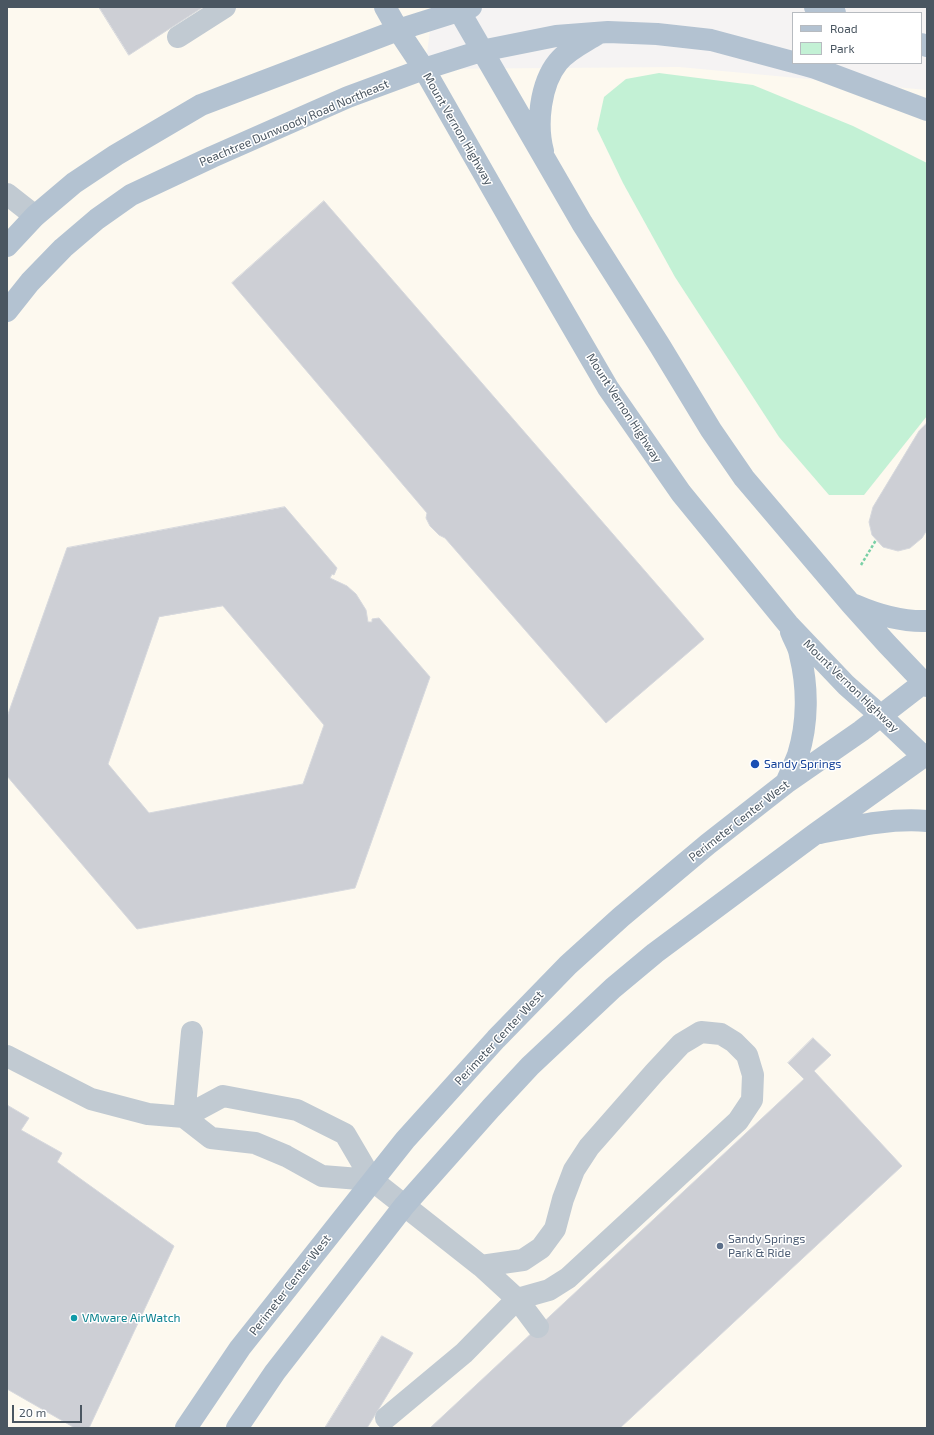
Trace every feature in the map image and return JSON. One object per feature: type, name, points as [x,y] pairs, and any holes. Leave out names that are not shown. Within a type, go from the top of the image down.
[{"type":"main road","name":"Mount Vernon Highway","points":[[385,7],[424,70],[608,388],[681,492],[788,624],[846,685],[926,757]]},
{"type":"main road","points":[[815,7],[832,12]]},
{"type":"main road","points":[[7,246],[35,216],[74,183],[116,155],[201,105],[398,30],[462,8],[481,51],[582,224],[660,346],[715,436],[744,478],[851,604],[887,644],[926,683]]},
{"type":"main road","points":[[545,160],[541,145],[540,110],[543,94],[550,77],[558,63],[569,52],[601,33]]},
{"type":"main road","name":"Peachtree Dunwoody Road Northeast","points":[[7,311],[30,282],[63,248],[97,219],[131,196],[212,157],[348,97],[481,51],[556,36],[601,33],[657,34],[711,40],[792,62]]},
{"type":"main road","points":[[801,64],[927,110]]},
{"type":"main road","points":[[851,604],[892,618],[910,621],[927,620]]},
{"type":"main road","points":[[786,783],[798,755],[803,733],[806,691],[800,653],[788,624]]},
{"type":"main road","name":"Perimeter Center West","points":[[186,1428],[240,1348],[405,1140],[496,1039],[580,953],[708,844],[786,783],[861,731],[926,683]]},
{"type":"main road","points":[[236,1428],[275,1372],[404,1206],[490,1108],[530,1066],[613,988],[655,953],[815,834],[926,757]]},
{"type":"main road","points":[[815,834],[874,823],[927,820]]},
{"type":"street","points":[[178,37],[225,7]]},
{"type":"street","points":[[7,194],[35,216]]},
{"type":"street","points":[[184,1117],[192,1032]]},
{"type":"street","points":[[386,1418],[464,1353],[517,1299],[549,1290],[568,1278],[738,1121],[752,1100],[753,1076],[747,1055],[734,1042],[721,1034],[701,1032],[681,1044],[589,1148],[574,1170],[563,1199],[556,1229],[541,1248],[523,1260],[481,1266]]},
{"type":"street","points":[[7,1056],[92,1099],[148,1114],[184,1117],[223,1096],[256,1101],[297,1110],[345,1134],[372,1180],[481,1266],[517,1299],[538,1327]]},
{"type":"street","points":[[184,1117],[211,1138],[255,1143],[286,1156],[322,1176],[372,1180]]},
{"type":"path","points":[[861,565],[876,540]]},
{"type":"shaded area","points":[[7,7],[433,7],[425,69],[679,67],[927,90],[927,1428],[7,1428]]},
{"type":"green space","points":[[659,73],[753,85],[853,126],[927,163],[927,416],[864,495],[829,495],[779,437],[675,277],[623,183],[597,129],[604,97],[626,79]]},
{"type":"building","points":[[99,7],[203,7],[129,55]]},
{"type":"building","points":[[324,201],[704,639],[606,723],[445,538],[439,535],[430,526],[426,518],[427,513],[232,283]]},
{"type":"building","points":[[927,423],[927,530],[922,538],[910,548],[898,551],[883,547],[872,535],[869,522],[873,507],[919,431]]},
{"type":"building","points":[[285,507],[337,568],[334,575],[332,574],[330,578],[347,586],[356,594],[366,610],[368,622],[372,622],[372,619],[379,618],[430,677],[355,888],[137,929],[7,776],[7,717],[67,548]],"holes":[[[223,606],[324,725],[303,784],[149,813],[108,764],[159,617]]]},
{"type":"building","name":"Sandy Springs Park & Ride","points":[[813,1038],[831,1055],[814,1071],[902,1166],[620,1428],[430,1428],[804,1079],[788,1063]]},
{"type":"building","name":"VMware AirWatch","points":[[7,1105],[29,1118],[21,1130],[62,1153],[57,1162],[174,1246],[89,1428],[75,1428],[7,1389]]},
{"type":"building","points":[[382,1336],[413,1353],[367,1428],[325,1428]]},
{"type":"place","name":"Sandy Springs","points":[[755,764]]},
{"type":"place","name":"Sandy Springs Park & Ride","points":[[720,1246]]},
{"type":"place","name":"VMware AirWatch","points":[[74,1318]]}]
